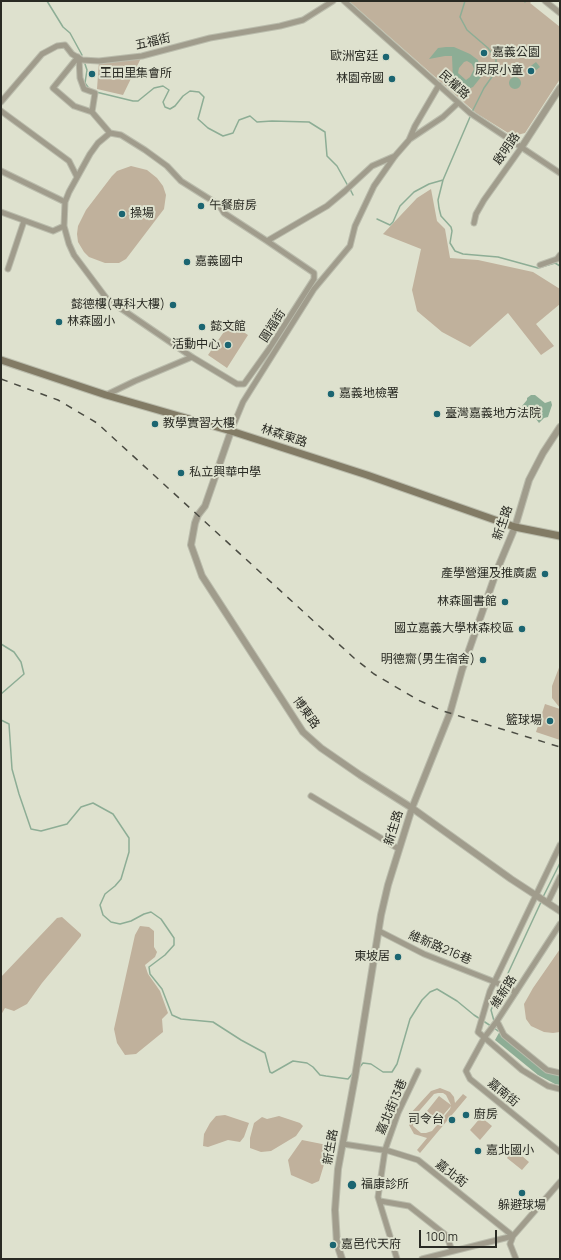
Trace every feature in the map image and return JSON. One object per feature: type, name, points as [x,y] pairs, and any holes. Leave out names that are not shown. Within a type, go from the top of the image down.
[{"type":"main road","name":"林森東路","points":[[1,360],[106,395],[231,431],[367,474],[515,527],[560,536]]},
{"type":"street","name":"五福街","points":[[78,58],[82,60],[99,61],[142,56],[210,38],[280,26],[303,20],[333,1]]},
{"type":"street","name":"民權路","points":[[344,1],[470,113],[560,174]]},
{"type":"street","points":[[545,1],[560,13]]},
{"type":"street","points":[[1,102],[42,54],[50,49],[65,44],[72,54],[78,58]]},
{"type":"street","points":[[78,58],[80,78],[84,89],[94,93],[92,112]]},
{"type":"street","points":[[78,58],[53,88],[74,106],[92,112],[110,132],[121,135],[145,150],[167,166],[181,181],[219,206],[224,213],[267,241]]},
{"type":"street","name":"圓福街","points":[[409,140],[415,126],[438,85]]},
{"type":"street","name":"啟明路","points":[[474,223],[476,214],[481,205],[560,90]]},
{"type":"street","name":"圓福街","points":[[231,431],[243,402],[314,289],[350,246],[355,226],[374,186],[403,145],[443,117],[458,103]]},
{"type":"street","points":[[1,111],[69,160],[77,177]]},
{"type":"street","points":[[110,132],[98,143],[77,177],[64,202],[64,226],[68,244],[74,255],[107,299],[192,357]]},
{"type":"street","name":"圓福街","points":[[192,357],[237,384],[244,384],[285,325],[314,278],[314,273],[267,241],[327,206],[372,166],[395,156]]},
{"type":"street","points":[[1,172],[64,202]]},
{"type":"street","points":[[1,212],[53,231],[64,226]]},
{"type":"street","points":[[8,269],[24,221]]},
{"type":"street","points":[[540,265],[557,259],[560,255]]},
{"type":"street","points":[[106,395],[192,357]]},
{"type":"street","name":"新生路","points":[[342,1259],[338,1244],[335,1210],[338,1169],[385,895],[412,808],[450,713],[462,670],[497,570],[515,527],[528,480],[560,427]]},
{"type":"street","name":"博東路","points":[[231,431],[205,506],[198,515],[195,523],[191,545],[202,576],[303,732],[321,748],[412,808],[511,879],[560,911]]},
{"type":"street","points":[[311,796],[399,849]]},
{"type":"street","points":[[560,847],[490,991],[478,1032],[522,1070],[548,1086],[560,1089]]},
{"type":"street","points":[[548,902],[560,877]]},
{"type":"street","name":"維新路","points":[[560,924],[497,1021],[504,1035],[547,1070],[560,1073]]},
{"type":"street","name":"維新路216巷","points":[[379,931],[424,954],[516,992]]},
{"type":"street","points":[[484,1038],[497,1021]]},
{"type":"street","name":"嘉南街","points":[[484,1038],[466,1071],[470,1079],[560,1152]]},
{"type":"street","name":"嘉北街13巷","points":[[397,1259],[378,1197],[385,1150],[398,1113],[418,1072]]},
{"type":"street","name":"嘉北街","points":[[343,1144],[385,1150],[418,1160],[513,1236]]},
{"type":"street","points":[[516,1259],[510,1244],[513,1236],[560,1182]]},
{"type":"street","points":[[380,1201],[409,1206],[447,1236],[452,1251]]},
{"type":"street","points":[[422,1259],[513,1236]]},
{"type":"shaded area","name":"嘉義公園","points":[[349,1],[532,1],[530,3],[560,27],[560,79],[525,133],[513,136],[476,113]]},
{"type":"shaded area","points":[[454,47],[470,54],[478,60],[481,77],[473,87],[466,90],[459,89],[453,81],[452,56],[429,59],[438,48]],"holes":[[[467,61],[472,64],[474,69],[470,77],[466,80],[458,73],[459,68],[464,62]]]},
{"type":"shaded area","points":[[142,56],[123,95],[97,89],[99,61]]},
{"type":"shaded area","points":[[536,62],[540,67],[531,74],[527,69]]},
{"type":"shaded area","points":[[517,77],[520,78],[520,88],[513,89],[510,88],[509,81],[510,78]]},
{"type":"shaded area","name":"操場","points":[[131,166],[147,170],[157,178],[163,186],[166,195],[164,209],[126,259],[119,263],[105,263],[89,257],[84,252],[78,242],[78,226],[86,210],[112,176],[117,171]]},
{"type":"shaded area","points":[[431,189],[437,221],[445,229],[450,258],[478,260],[533,272],[560,289],[560,304],[536,324],[554,346],[541,355],[508,313],[470,347],[442,332],[417,311],[412,290],[421,249],[383,234],[417,198]]},
{"type":"shaded area","name":"活動中心","points":[[230,323],[248,335],[227,368],[208,355]]},
{"type":"shaded area","points":[[531,395],[535,395],[545,403],[551,401],[552,405],[548,417],[544,418],[539,423],[536,419],[528,418],[522,406]]},
{"type":"shaded area","points":[[560,665],[560,708],[552,698],[552,686]]},
{"type":"shaded area","name":"籃球場","points":[[545,704],[560,709],[560,740],[536,732]]},
{"type":"shaded area","points":[[62,917],[81,934],[81,936],[42,983],[27,1004],[14,1011],[5,1008],[1,1015],[1,977],[57,918]]},
{"type":"shaded area","points":[[140,926],[149,927],[154,931],[154,947],[157,952],[155,957],[145,965],[148,974],[160,991],[168,1013],[162,1019],[163,1032],[136,1054],[125,1055],[117,1043],[114,1029],[135,935]]},
{"type":"shaded area","points":[[560,949],[560,1032],[544,1032],[531,1026],[526,1019],[524,1004],[533,988]]},
{"type":"shaded area","points":[[500,1031],[546,1072],[560,1076],[560,1085],[538,1075],[495,1040]]},
{"type":"shaded area","points":[[440,1088],[450,1092],[454,1097],[455,1103],[463,1094],[467,1097],[420,1153],[417,1150],[427,1138],[414,1134],[409,1125],[409,1115],[431,1091]],"holes":[[[443,1093],[446,1095],[451,1105],[439,1096],[427,1111],[438,1121],[451,1106],[450,1109],[432,1131],[421,1133],[413,1126],[414,1117],[434,1094]]]},
{"type":"shaded area","points":[[225,1115],[249,1123],[244,1137],[240,1142],[228,1140],[208,1147],[203,1146],[204,1134],[210,1123],[216,1116]]},
{"type":"shaded area","points":[[279,1116],[300,1123],[303,1126],[296,1136],[271,1151],[261,1152],[250,1148],[250,1138],[254,1123],[262,1117],[267,1119]]},
{"type":"shaded area","points":[[481,1117],[492,1126],[480,1140],[470,1130]]},
{"type":"shaded area","points":[[302,1140],[327,1145],[329,1148],[319,1181],[312,1184],[291,1175],[288,1160]]},
{"type":"shaded area","points":[[514,1149],[529,1162],[522,1170],[507,1158]]},
{"type":"waterway","points":[[47,1],[63,27],[70,33],[82,55]]},
{"type":"waterway","points":[[465,1],[460,17],[467,30],[488,48],[496,59],[496,71],[484,88],[473,110],[443,180],[438,200],[441,216],[451,227],[452,231],[450,243],[455,251],[463,254],[498,257],[538,268],[555,263],[560,266]]},
{"type":"waterway","points":[[85,64],[87,70],[85,83],[90,90]]},
{"type":"waterway","points":[[96,92],[138,101],[154,88],[163,86],[169,90],[163,102],[165,107],[170,109],[190,91],[199,92],[204,97],[198,119],[208,128],[223,136],[233,133],[239,120],[250,116],[257,122],[309,122],[325,132],[327,156],[337,166],[348,186]]},
{"type":"waterway","points":[[377,219],[390,225],[393,222],[400,206],[414,192],[429,184],[443,180]]},
{"type":"waterway","points":[[350,189],[353,195]]},
{"type":"waterway","points":[[1,644],[14,652],[21,662],[24,674],[1,694]]},
{"type":"waterway","points":[[1,720],[9,724],[12,769],[31,829],[41,831],[67,824],[81,807],[93,803],[113,814],[129,838],[129,852],[121,879],[105,894],[100,905],[103,915],[111,922],[120,924],[151,912],[161,919],[174,938],[174,945],[165,955],[149,967],[150,974],[162,989],[172,1015],[181,1019],[213,1022],[265,1053],[270,1072],[272,1073],[293,1061],[307,1063],[320,1075],[348,1079],[353,1073]]},
{"type":"waterway","points":[[543,897],[560,863]]},
{"type":"waterway","points":[[503,984],[542,900]]},
{"type":"waterway","points":[[494,1021],[491,1010],[501,987]]},
{"type":"waterway","points":[[359,1068],[363,1063],[371,1064],[383,1072],[392,1072],[397,1064],[410,1019],[422,1000],[430,992],[437,989],[457,1001],[474,1015],[491,1026]]},
{"type":"waterway","points":[[494,1028],[498,1031]]},
{"type":"railway","points":[[1,379],[58,400],[97,423],[354,658],[374,674],[418,700],[443,711],[560,747]]},
{"type":"place","name":"嘉義公園","points":[[484,53]]},
{"type":"place","name":"歐洲宮廷","points":[[386,57]]},
{"type":"place","name":"尿尿小童","points":[[531,71]]},
{"type":"place","name":"王田里集會所","points":[[92,74]]},
{"type":"place","name":"林園帝國","points":[[392,79]]},
{"type":"place","name":"午餐廚房","points":[[201,206]]},
{"type":"place","name":"操場","points":[[122,214]]},
{"type":"place","name":"嘉義國中","points":[[187,262]]},
{"type":"place","name":"懿德樓(專科大樓)","points":[[173,305]]},
{"type":"place","name":"林森國小","points":[[59,322]]},
{"type":"place","name":"懿文館","points":[[202,327]]},
{"type":"place","name":"活動中心","points":[[228,345]]},
{"type":"place","name":"嘉義地檢署","points":[[331,394]]},
{"type":"place","name":"臺灣嘉義地方法院","points":[[437,414]]},
{"type":"place","name":"教學實習大樓","points":[[155,424]]},
{"type":"place","name":"私立興華中學","points":[[181,473]]},
{"type":"place","name":"產學營運及推廣處","points":[[545,574]]},
{"type":"place","name":"林森圖書館","points":[[505,602]]},
{"type":"place","name":"國立嘉義大學林森校區","points":[[522,629]]},
{"type":"place","name":"明德齋(男生宿舍)","points":[[483,660]]},
{"type":"place","name":"籃球場","points":[[550,721]]},
{"type":"place","name":"東坡居","points":[[398,957]]},
{"type":"place","name":"廚房","points":[[466,1115]]},
{"type":"place","name":"司令台","points":[[452,1120]]},
{"type":"place","name":"嘉北國小","points":[[478,1151]]},
{"type":"place","name":"福康診所","points":[[352,1185]]},
{"type":"place","name":"躲避球場","points":[[522,1193]]},
{"type":"place","name":"嘉邑代天府","points":[[333,1245]]}]
